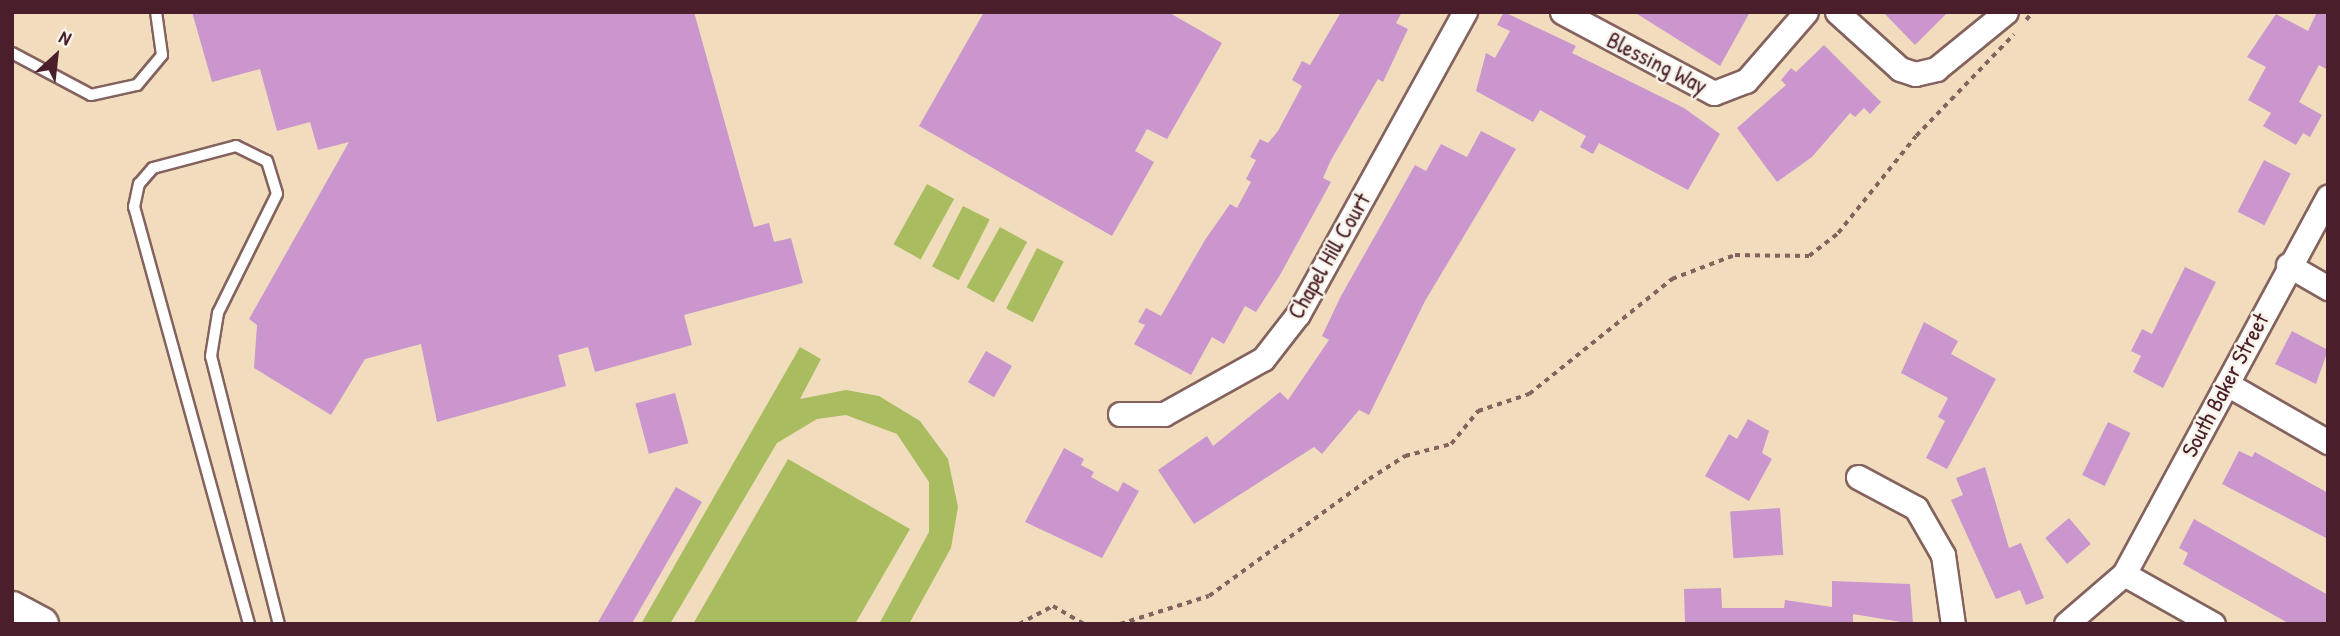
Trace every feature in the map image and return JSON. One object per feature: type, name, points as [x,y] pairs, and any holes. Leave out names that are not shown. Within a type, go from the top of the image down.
[{"type":"main road","points":[[12,608],[42,624]]},
{"type":"street","name":"Chapel Hill Court","points":[[1120,414],[1164,414],[1263,359],[1298,314],[1465,12]]},
{"type":"street","name":"Blessing Way","points":[[1562,12],[1714,93],[1746,82],[1806,12]]},
{"type":"street","points":[[1837,12],[1900,69],[1915,74],[1936,69],[2006,12]]},
{"type":"street","name":"South Baker Street","points":[[2124,574],[2288,265],[2328,197]]},
{"type":"street","points":[[2288,265],[2328,288]]},
{"type":"street","points":[[2227,384],[2328,442]]},
{"type":"street","points":[[1858,477],[1916,508],[1942,555],[1953,624]]},
{"type":"street","points":[[2066,624],[2124,574],[2213,624]]},
{"type":"lane","points":[[12,53],[91,95],[144,81],[163,48],[156,12]]},
{"type":"lane","points":[[249,624],[211,502],[134,207],[139,184],[153,168],[236,146],[267,161],[276,194],[218,313],[211,356],[279,624]]},
{"type":"path","points":[[1120,624],[1209,596],[1368,479],[1405,456],[1451,444],[1478,411],[1529,394],[1672,279],[1735,255],[1809,256],[1838,233],[1930,122],[2033,12]]},
{"type":"path","points":[[1019,624],[1053,606],[1084,624]]},
{"type":"green space","points":[[927,184],[954,199],[921,259],[894,244]]},
{"type":"green space","points":[[963,206],[990,220],[959,280],[932,267]]},
{"type":"green space","points":[[1000,227],[1027,242],[994,302],[967,287]]},
{"type":"green space","points":[[1037,248],[1064,262],[1033,322],[1006,309]]},
{"type":"green space","points":[[800,347],[821,359],[800,399],[846,390],[879,396],[920,421],[948,459],[958,507],[951,548],[909,624],[879,624],[929,532],[929,482],[897,434],[846,415],[817,419],[777,443],[670,624],[641,624]]},
{"type":"green space","points":[[788,459],[910,529],[855,624],[693,624]]},
{"type":"building","points":[[192,12],[694,12],[754,227],[769,223],[774,242],[791,238],[803,283],[684,315],[692,345],[595,372],[588,347],[558,355],[566,386],[437,422],[421,344],[365,359],[331,415],[254,368],[257,325],[249,319],[349,142],[318,150],[310,122],[277,131],[260,69],[212,82]]},
{"type":"building","points":[[984,12],[1168,12],[1222,43],[1167,139],[1147,129],[1135,151],[1154,162],[1112,236],[919,126]]},
{"type":"building","points":[[1341,12],[1402,12],[1396,23],[1408,29],[1383,82],[1378,79],[1331,160],[1323,178],[1331,182],[1280,275],[1256,312],[1245,306],[1224,344],[1212,337],[1191,375],[1134,344],[1145,325],[1138,322],[1146,308],[1161,316],[1205,240],[1230,204],[1237,208],[1251,182],[1246,179],[1256,160],[1250,157],[1260,139],[1268,143],[1278,131],[1302,86],[1292,80],[1302,61],[1310,65]]},
{"type":"building","points":[[1504,12],[1576,46],[1572,53],[1684,108],[1720,134],[1688,190],[1599,143],[1593,154],[1580,147],[1586,136],[1540,110],[1533,122],[1476,91],[1486,53],[1495,58],[1510,31],[1497,25]]},
{"type":"building","points":[[1634,12],[1750,12],[1720,66]]},
{"type":"building","points":[[1883,12],[1948,12],[1915,45]]},
{"type":"building","points":[[2317,12],[2328,12],[2328,70],[2319,65],[2299,102],[2322,115],[2310,137],[2303,133],[2296,145],[2263,126],[2271,113],[2248,100],[2266,67],[2247,57],[2276,14],[2308,31]]},
{"type":"building","points":[[1824,45],[1881,102],[1870,114],[1864,108],[1855,117],[1850,113],[1812,157],[1777,182],[1737,128],[1786,85],[1781,80],[1791,68],[1796,72]]},
{"type":"building","points":[[1481,131],[1516,149],[1425,301],[1369,415],[1359,410],[1322,454],[1314,447],[1194,524],[1158,470],[1207,436],[1213,446],[1280,392],[1288,400],[1329,340],[1322,336],[1341,296],[1415,165],[1426,171],[1441,144],[1467,157]]},
{"type":"building","points":[[2264,160],[2291,174],[2264,225],[2238,212]]},
{"type":"building","points":[[2185,267],[2216,282],[2163,388],[2133,372],[2141,356],[2131,351],[2142,329],[2152,334]]},
{"type":"building","points":[[1924,322],[1958,341],[1951,354],[1996,379],[1947,469],[1926,458],[1945,421],[1938,417],[1948,398],[1901,373]]},
{"type":"building","points":[[2292,331],[2328,350],[2316,384],[2275,364]]},
{"type":"building","points":[[986,351],[1012,366],[994,397],[968,382]]},
{"type":"building","points":[[675,393],[688,443],[649,454],[635,404]]},
{"type":"building","points":[[1748,419],[1769,431],[1762,453],[1772,459],[1749,501],[1705,476],[1729,434],[1737,439]]},
{"type":"building","points":[[2108,422],[2130,433],[2105,486],[2082,475]]},
{"type":"building","points":[[1064,448],[1084,459],[1081,465],[1094,472],[1091,477],[1118,492],[1123,482],[1139,491],[1102,558],[1025,522]]},
{"type":"building","points":[[2239,451],[2252,457],[2255,452],[2328,493],[2328,539],[2222,484]]},
{"type":"building","points":[[1985,467],[2009,548],[2021,543],[2044,598],[2026,605],[2020,590],[1996,599],[1951,500],[1963,495],[1956,478]]},
{"type":"building","points":[[676,487],[702,502],[632,624],[598,623]]},
{"type":"building","points":[[1780,508],[1783,555],[1733,558],[1730,511]]},
{"type":"building","points":[[2069,518],[2091,544],[2067,564],[2045,538]]},
{"type":"building","points":[[2194,519],[2328,595],[2328,624],[2290,624],[2183,564],[2188,553],[2179,548]]},
{"type":"building","points":[[1832,581],[1910,584],[1913,624],[1853,614],[1853,624],[1685,624],[1684,589],[1721,588],[1722,608],[1784,608],[1785,600],[1832,607]]}]
